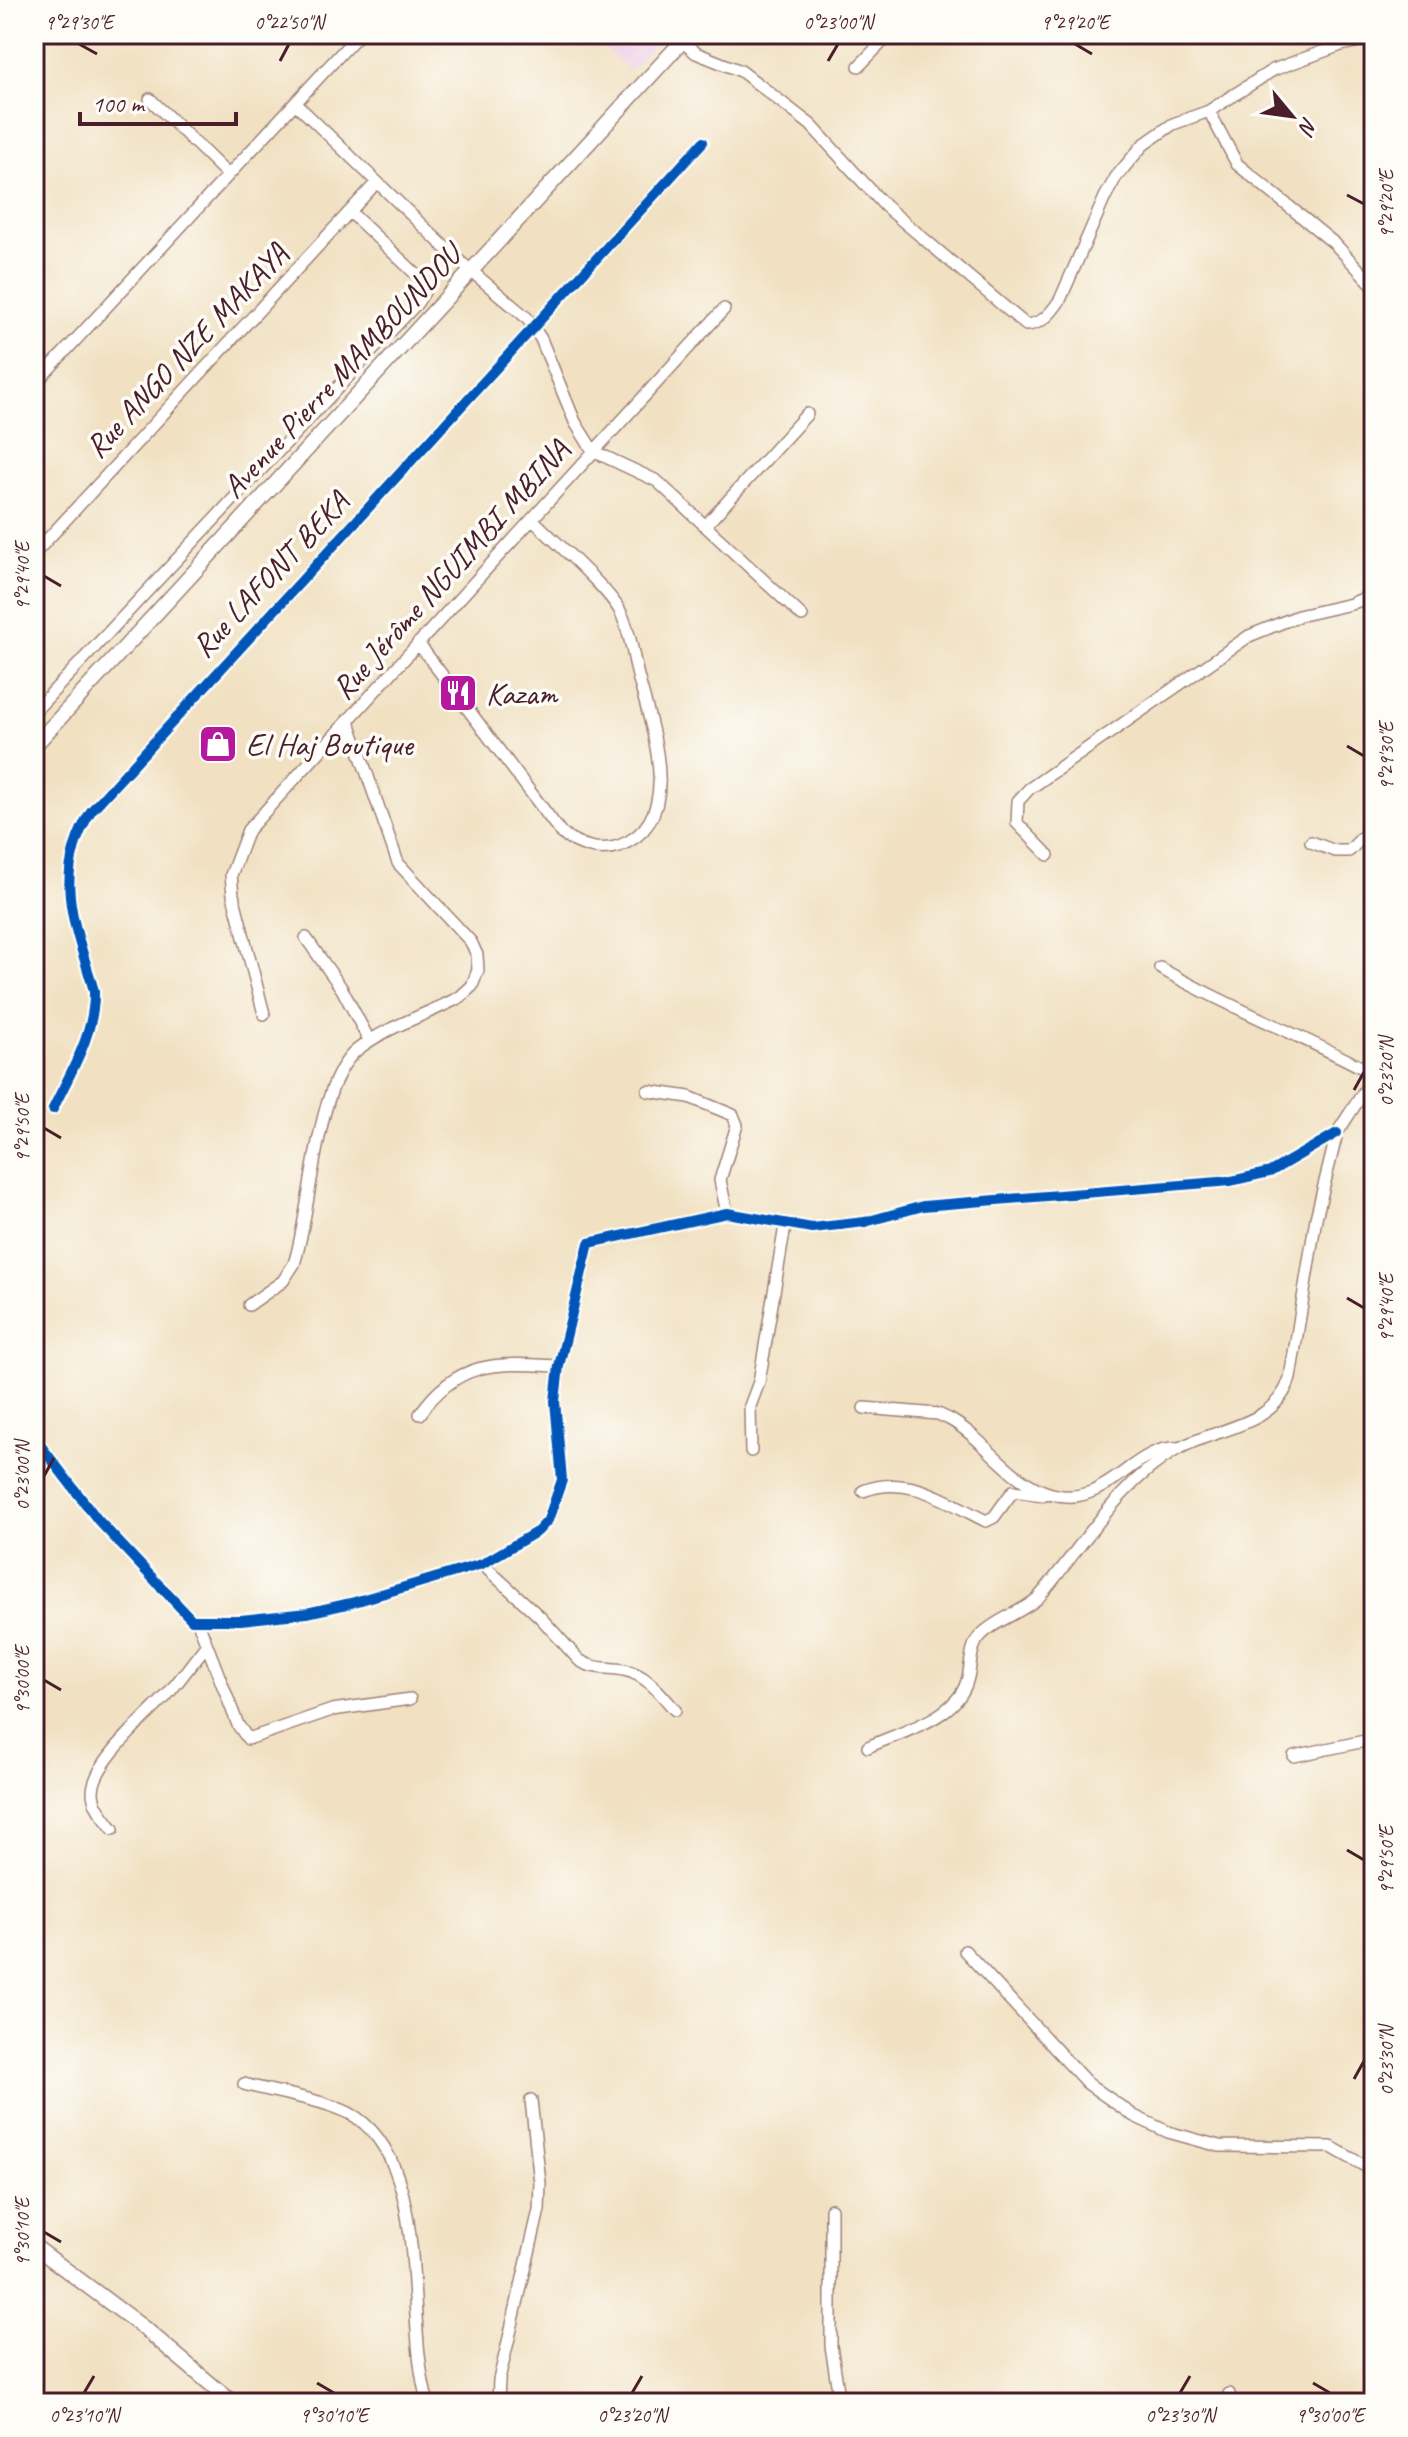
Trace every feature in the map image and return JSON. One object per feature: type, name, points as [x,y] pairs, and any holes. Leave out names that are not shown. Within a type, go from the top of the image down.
[{"type":"street","points":[[34,385],[359,34]]},
{"type":"street","points":[[859,66],[890,34]]},
{"type":"street","points":[[685,38],[696,53],[741,71],[811,125],[885,206],[1026,325],[1036,325],[1049,315],[1060,300],[1105,197],[1131,158],[1173,124],[1209,111],[1273,70],[1341,45],[1374,38]]},
{"type":"street","name":"Avenue Pierre MAMBOUNDOU","points":[[34,746],[685,38]]},
{"type":"street","points":[[150,99],[228,175]]},
{"type":"street","points":[[295,103],[471,271],[527,318],[575,422],[593,451],[657,481],[802,616]]},
{"type":"street","points":[[1209,111],[1237,164],[1335,244],[1374,286]]},
{"type":"street","name":"Rue LAFONT BEKA","points":[[53,1109],[86,1039],[95,1005],[66,879],[72,849],[91,811],[703,142]]},
{"type":"street","name":"Rue ANGO NZE MAKAYA","points":[[34,554],[39,539],[377,182]]},
{"type":"street","points":[[34,712],[424,292],[419,277],[350,212]]},
{"type":"street","name":"Rue Jérôme NGUIMBI MBINA","points":[[264,1014],[233,895],[231,875],[248,830],[724,309]]},
{"type":"street","points":[[705,526],[807,414]]},
{"type":"street","points":[[418,643],[562,834],[591,848],[610,849],[630,841],[647,825],[657,803],[658,766],[622,613],[532,519]]},
{"type":"street","points":[[1048,855],[1017,823],[1018,801],[1029,789],[1249,636],[1298,616],[1351,604],[1374,594]]},
{"type":"street","points":[[249,1305],[283,1281],[292,1269],[332,1085],[346,1059],[369,1040],[460,997],[472,986],[478,970],[471,942],[398,863],[348,719]]},
{"type":"street","points":[[1311,842],[1335,851],[1349,851],[1374,825]]},
{"type":"street","points":[[306,938],[342,989],[369,1040]]},
{"type":"street","points":[[868,1747],[927,1721],[955,1703],[966,1684],[971,1654],[982,1634],[1023,1611],[1038,1598],[1134,1482],[1180,1448],[1262,1416],[1274,1408],[1287,1387],[1302,1323],[1316,1218],[1337,1133],[1374,1075],[1321,1045],[1217,1000],[1160,968]]},
{"type":"street","points":[[648,1091],[689,1097],[733,1115],[737,1125],[720,1180],[727,1213]]},
{"type":"street","points":[[34,1437],[98,1520],[182,1612],[198,1622],[307,1613],[482,1564],[538,1531],[548,1520],[559,1494],[562,1464],[555,1401],[559,1366],[564,1335],[577,1303],[589,1243],[727,1213],[785,1226],[812,1228],[865,1222],[923,1206],[1255,1178],[1281,1167],[1337,1133]]},
{"type":"street","points":[[751,1451],[750,1406],[759,1382],[785,1226]]},
{"type":"street","points":[[420,1414],[435,1392],[474,1369],[497,1364],[559,1366]]},
{"type":"street","points":[[864,1408],[938,1414],[949,1419],[1012,1472],[1046,1492],[1063,1495],[1094,1491],[1112,1484],[1151,1453],[1166,1447],[1180,1448]]},
{"type":"street","points":[[863,1491],[876,1486],[902,1484],[932,1494],[986,1521],[991,1521],[1013,1491],[1042,1495],[1046,1492]]},
{"type":"street","points":[[482,1564],[547,1624],[586,1666],[635,1674],[652,1684],[675,1710]]},
{"type":"street","points":[[198,1622],[205,1647],[238,1725],[248,1739],[332,1710],[410,1699]]},
{"type":"street","points":[[113,1829],[96,1807],[92,1793],[95,1780],[106,1761],[205,1647]]},
{"type":"street","points":[[1294,1756],[1374,1739]]},
{"type":"street","points":[[965,1951],[1087,2083],[1134,2116],[1168,2132],[1219,2146],[1331,2147],[1374,2171]]},
{"type":"street","points":[[244,2084],[344,2111],[366,2126],[387,2155],[403,2192],[416,2330],[428,2403]]},
{"type":"street","points":[[498,2403],[499,2380],[539,2210],[540,2183],[531,2100]]},
{"type":"street","points":[[831,2209],[831,2346],[840,2403]]},
{"type":"street","points":[[34,2246],[149,2332],[233,2403]]},
{"type":"shaded area","points":[[591,34],[664,34],[630,71]]},
{"type":"cycle path","points":[[53,1109],[81,1052],[93,1007],[94,991],[74,922],[69,879],[79,835],[91,811],[703,142]]},
{"type":"cycle path","points":[[34,1437],[98,1520],[192,1620],[241,1620],[307,1613],[351,1603],[482,1564],[538,1531],[548,1520],[562,1480],[555,1401],[559,1366],[589,1243],[727,1213],[812,1228],[865,1222],[923,1206],[1231,1181],[1270,1172],[1337,1133]]},
{"type":"place","name":"Kazam","points":[[458,693]]},
{"type":"place","name":"El Haj Boutique","points":[[218,744]]}]
